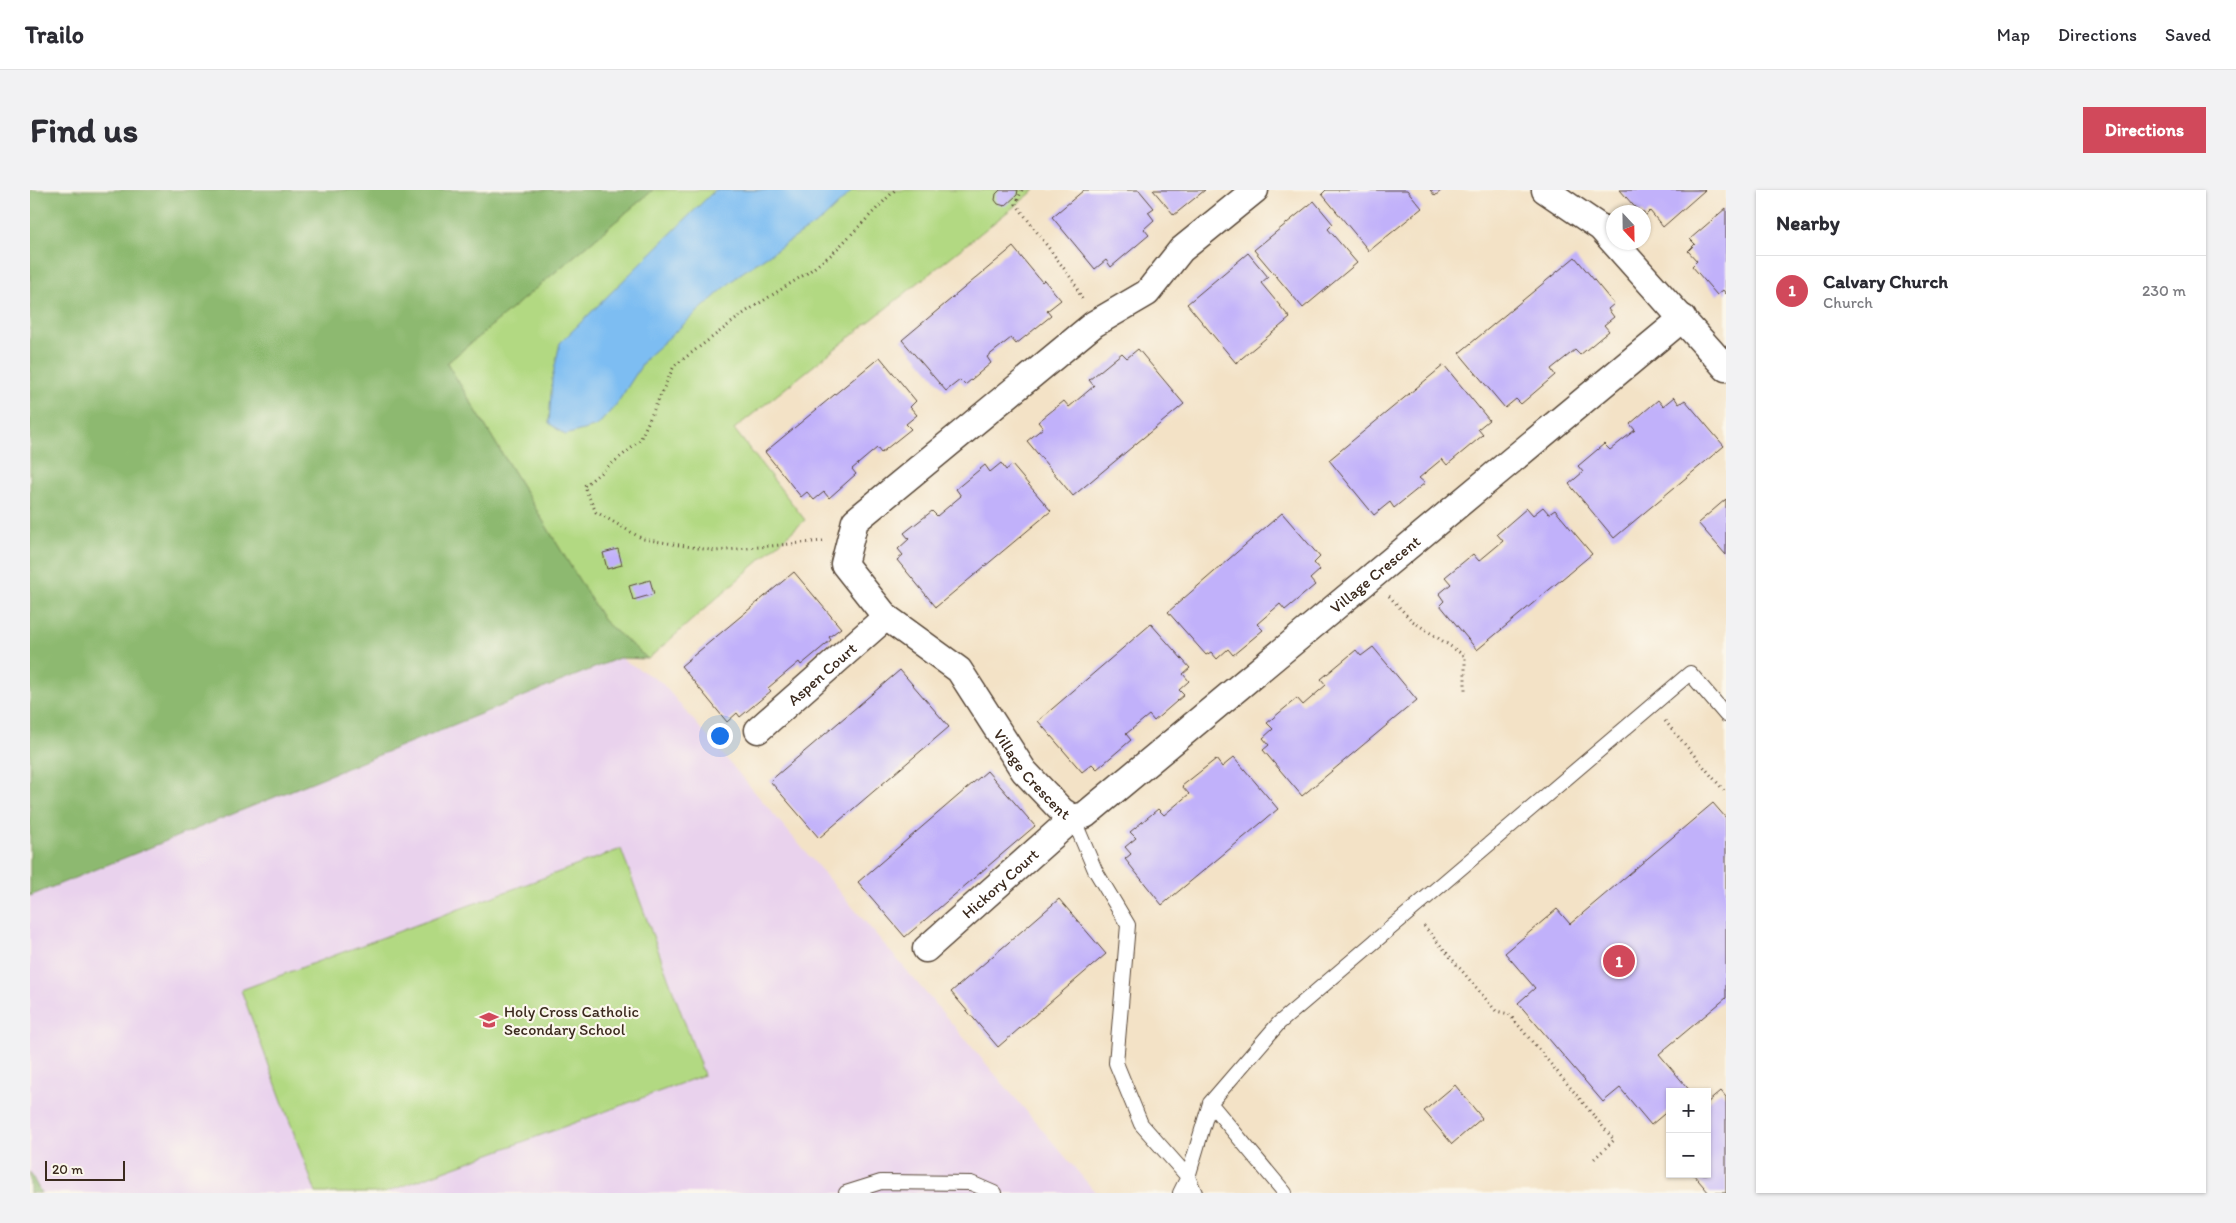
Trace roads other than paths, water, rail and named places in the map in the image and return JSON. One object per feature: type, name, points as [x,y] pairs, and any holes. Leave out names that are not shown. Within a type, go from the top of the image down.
[{"type":"street","name":"Village Crescent","points":[[1255,190],[1181,250],[1147,293],[1094,324],[855,522],[844,564],[886,617],[959,670],[1024,771],[1062,811],[1073,818],[1085,815],[1683,318]]},
{"type":"street","points":[[1545,190],[1601,228],[1726,368]]},
{"type":"street","name":"Aspen Court","points":[[758,730],[886,617]]},
{"type":"street","name":"Hickory Court","points":[[926,949],[1073,818]]},
{"type":"lane","points":[[1180,1193],[1188,1177],[1210,1103],[1279,1023],[1690,673],[1726,715]]},
{"type":"lane","points":[[1073,818],[1095,870],[1128,924],[1116,1063],[1141,1124],[1188,1177],[1195,1193]]},
{"type":"lane","points":[[1210,1103],[1285,1193]]},
{"type":"lane","points":[[846,1193],[881,1182],[971,1183],[994,1193]]},
{"type":"water","points":[[715,190],[853,190],[823,219],[740,274],[647,357],[616,405],[597,426],[565,435],[549,423],[552,379],[560,343]]},
{"type":"place","name":"Calvary Church","points":[[1619,961]]},
{"type":"place","name":"Holy Cross Catholic Secondary School","points":[[489,1020]]}]
